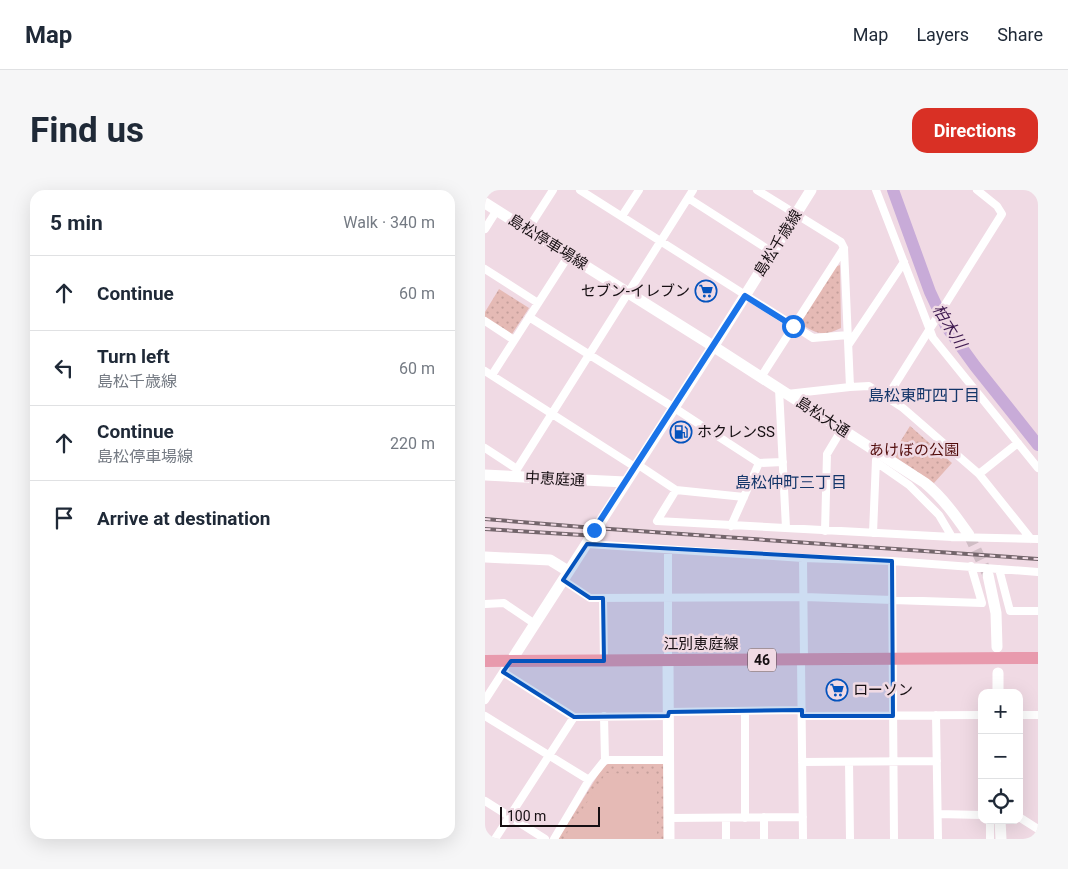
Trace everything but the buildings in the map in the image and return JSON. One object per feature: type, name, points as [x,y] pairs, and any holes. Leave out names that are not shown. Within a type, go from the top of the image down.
[{"type":"main road","name":"島松千歳線","points":[[713,347],[811,190]]},
{"type":"main road","name":"島松停車場線","points":[[485,202],[713,347]]},
{"type":"main road","name":"島松大通","points":[[713,347],[842,430],[876,457],[925,483],[941,496],[969,535]]},
{"type":"main road","points":[[511,661],[713,347]]},
{"type":"main road","name":"中恵庭通","points":[[485,475],[517,473],[625,482]]},
{"type":"main road","points":[[485,557],[550,560],[566,576]]},
{"type":"main road","points":[[988,575],[996,613],[997,648]]},
{"type":"main road","name":"江別恵庭線","points":[[485,661],[1038,658]]},
{"type":"main road","points":[[668,660],[669,839]]},
{"type":"main road","points":[[998,673],[998,689]]},
{"type":"main road","points":[[1000,824],[1001,839]]},
{"type":"street","points":[[528,229],[553,190]]},
{"type":"street","points":[[580,190],[813,338],[848,335]]},
{"type":"street","points":[[622,216],[639,190]]},
{"type":"street","points":[[485,448],[517,473],[693,190]]},
{"type":"street","points":[[757,190],[841,242],[844,248],[850,387]]},
{"type":"street","points":[[876,190],[931,324],[933,338],[1038,468]]},
{"type":"street","points":[[887,397],[931,324],[1002,214],[997,206],[977,190]]},
{"type":"street","points":[[688,198],[771,252]]},
{"type":"street","points":[[485,229],[497,210]]},
{"type":"street","points":[[761,377],[844,248]]},
{"type":"street","points":[[569,255],[514,340],[488,373],[676,490],[744,497]]},
{"type":"street","points":[[849,344],[904,262]]},
{"type":"street","points":[[485,269],[538,303]]},
{"type":"street","points":[[529,317],[759,463],[783,462]]},
{"type":"street","points":[[485,321],[514,340]]},
{"type":"street","points":[[786,528],[783,462],[783,392],[869,386],[903,408],[979,474],[1035,539]]},
{"type":"street","points":[[825,531],[827,454],[842,430]]},
{"type":"street","points":[[979,474],[1018,443]]},
{"type":"street","points":[[873,533],[876,457]]},
{"type":"street","points":[[876,457],[939,515],[952,537]]},
{"type":"street","points":[[731,526],[759,463]]},
{"type":"street","points":[[676,490],[657,521],[825,531],[1035,539]]},
{"type":"street","points":[[587,544],[803,558],[892,561],[1038,572]]},
{"type":"street","points":[[667,550],[668,660]]},
{"type":"street","points":[[803,558],[803,839]]},
{"type":"street","points":[[892,561],[894,839]]},
{"type":"street","points":[[566,576],[590,598],[804,597],[982,603],[971,566]]},
{"type":"street","points":[[999,569],[1010,611],[1038,611]]},
{"type":"street","points":[[603,598],[604,661]]},
{"type":"street","points":[[485,604],[504,603],[535,624]]},
{"type":"street","points":[[485,700],[511,661]]},
{"type":"street","points":[[503,672],[574,717],[745,711],[893,716],[978,714]]},
{"type":"street","points":[[745,711],[745,818]]},
{"type":"street","points":[[936,715],[938,839]]},
{"type":"street","points":[[1023,715],[1038,715]]},
{"type":"street","points":[[485,716],[589,780]]},
{"type":"street","points":[[554,839],[589,780],[605,760],[604,716]]},
{"type":"street","points":[[495,839],[574,717]]},
{"type":"street","points":[[605,760],[668,760]]},
{"type":"street","points":[[803,762],[937,762]]},
{"type":"street","points":[[849,762],[850,839]]},
{"type":"street","points":[[485,801],[545,839]]},
{"type":"street","points":[[938,814],[978,815]]},
{"type":"street","points":[[764,817],[764,839]]},
{"type":"street","points":[[669,818],[803,817]]},
{"type":"street","points":[[726,818],[726,839]]},
{"type":"street","points":[[1023,820],[1038,829]]},
{"type":"street","points":[[989,824],[990,839]]},
{"type":"highlighted area","points":[[587,544],[892,561],[893,716],[802,716],[802,710],[669,712],[668,716],[574,717],[503,672],[511,661],[604,661],[603,598],[590,598],[563,580]]},
{"type":"green space","points":[[840,265],[841,328],[829,333],[815,332],[800,323],[835,267]]},
{"type":"green space","points":[[499,289],[529,308],[512,334],[485,318],[485,312]]},
{"type":"green space","name":"あけぼの公園","points":[[910,426],[952,463],[934,483],[892,455]]},
{"type":"green space","points":[[662,763],[664,765],[664,839],[558,839],[603,767],[608,764]]},
{"type":"green space","points":[[606,773],[657,775],[657,839],[568,839],[567,833]]},
{"type":"waterway","name":"柏木川","points":[[893,190],[930,292],[946,326],[975,366],[1038,445]]},
{"type":"tunnel","points":[[969,535],[988,575]]},
{"type":"railway","points":[[485,519],[1038,559]]},
{"type":"railway","points":[[485,529],[599,536]]},
{"type":"place","name":"セブン-イレブン","points":[[706,291]]},
{"type":"place","name":"ホクレンSS","points":[[681,432]]},
{"type":"place","name":"ローソン","points":[[837,690]]},
{"type":"district","name":"島松東町四丁目","points":[[924,395]]},
{"type":"district","name":"島松仲町三丁目","points":[[791,482]]},
{"type":"route","points":[[594,530],[745,296],[793,326]]}]
